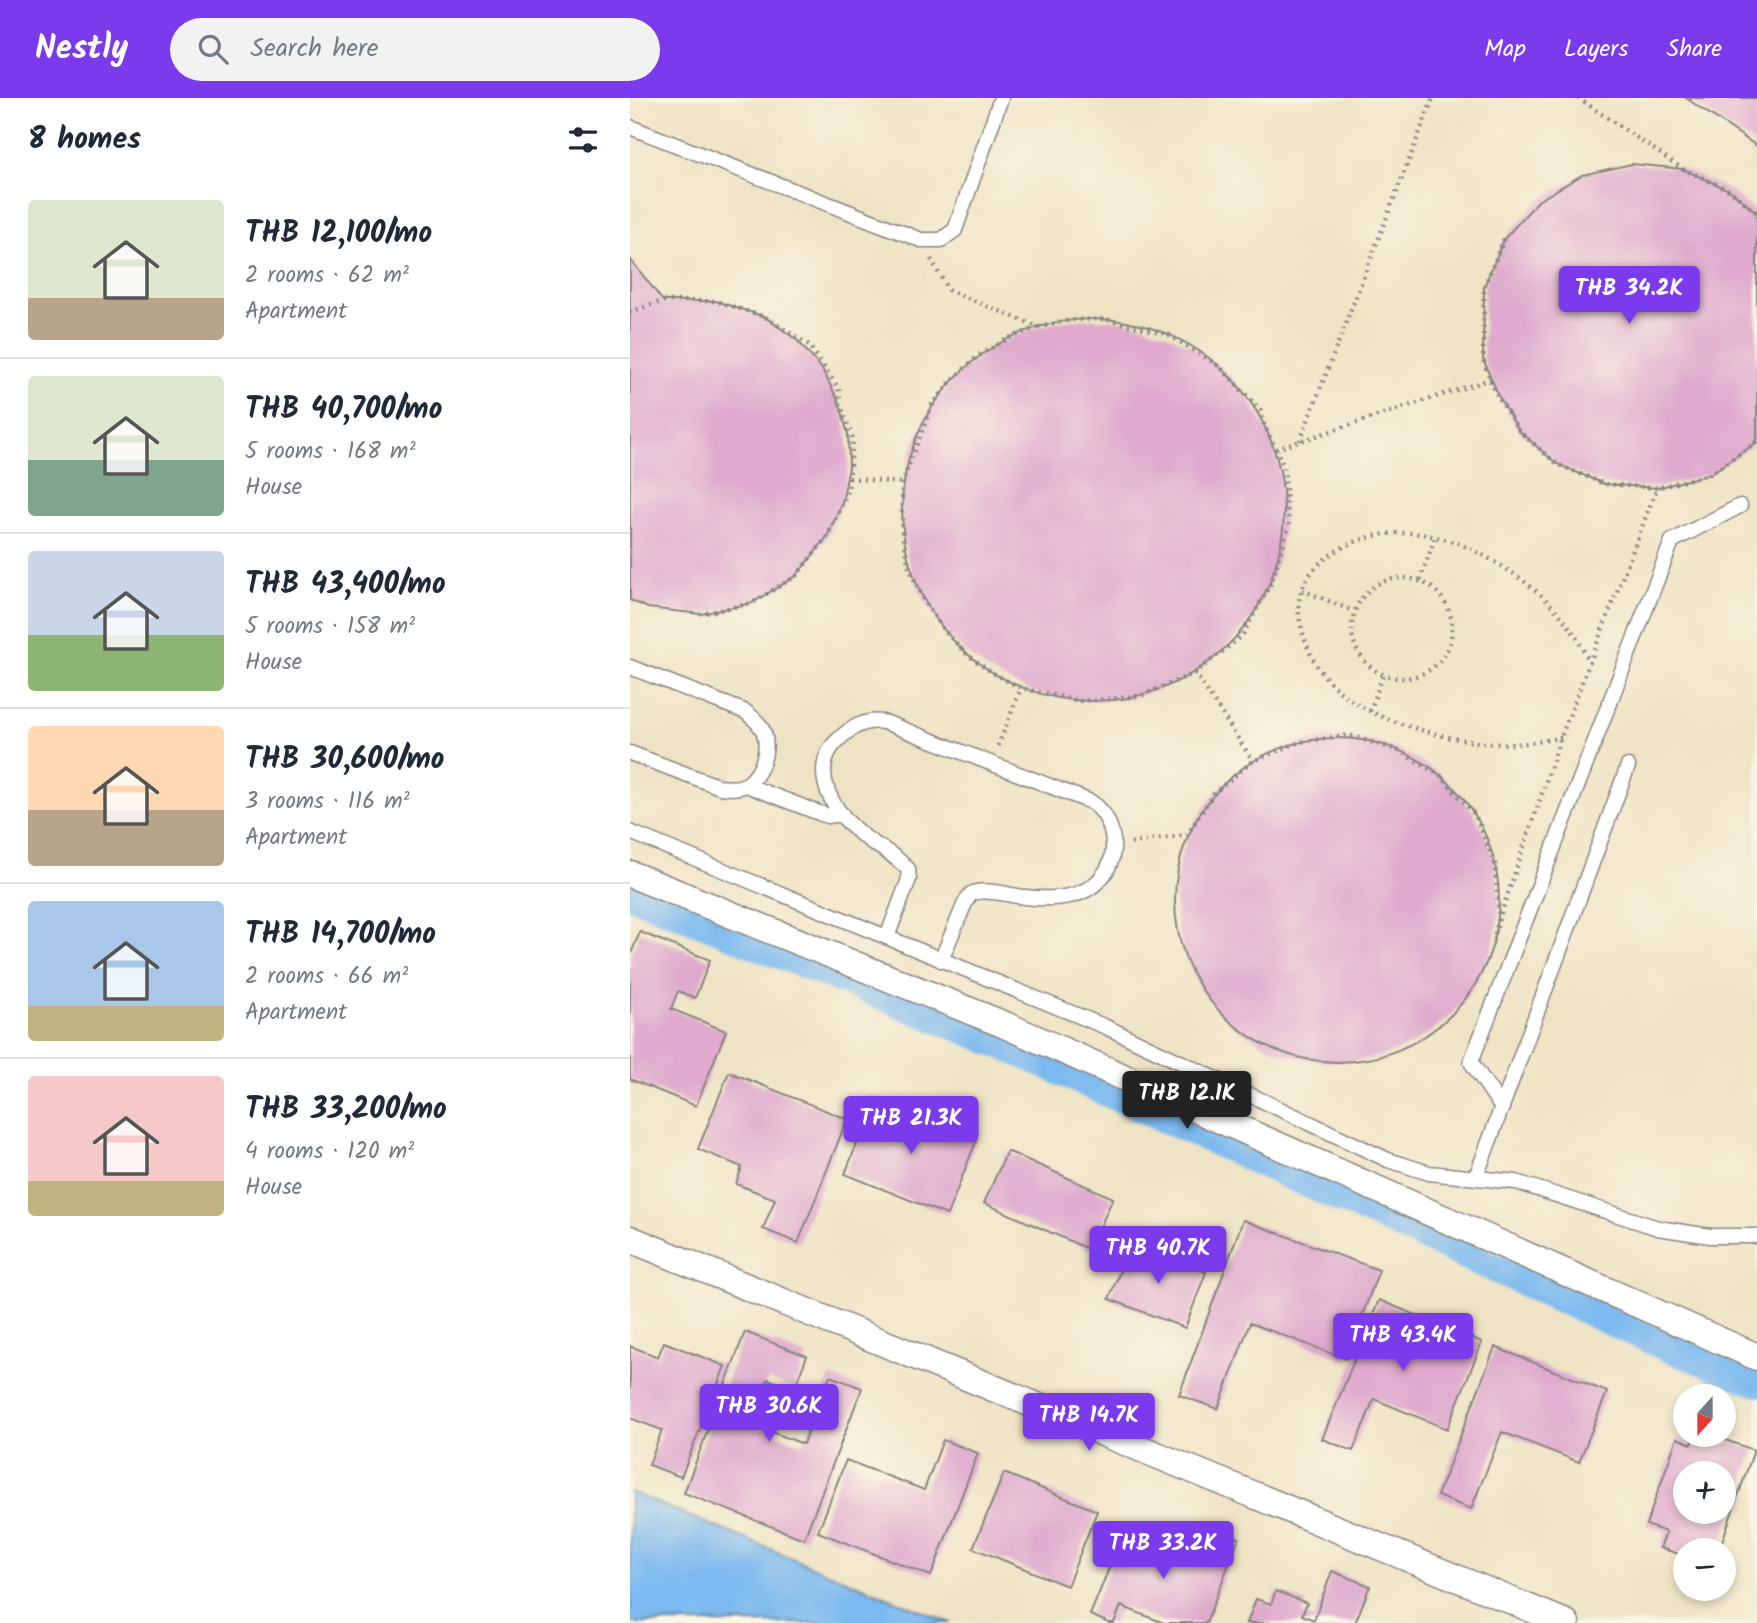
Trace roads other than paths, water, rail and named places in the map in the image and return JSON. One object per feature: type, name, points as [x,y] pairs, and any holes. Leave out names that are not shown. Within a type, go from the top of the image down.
[{"type":"street","points":[[630,874],[1005,1025],[1757,1357]]},
{"type":"street","points":[[630,1239],[1566,1623]]},
{"type":"lane","points":[[630,127],[921,240],[941,240],[955,230],[1001,98]]},
{"type":"lane","points":[[1502,1108],[1471,1062],[1672,541],[1740,506]]},
{"type":"lane","points":[[630,667],[746,712],[757,721],[764,733],[766,746],[757,774],[746,785],[734,788],[720,787],[630,753]]},
{"type":"lane","points":[[887,937],[909,879],[908,869],[901,861],[866,837],[842,814],[832,801],[825,782],[825,762],[829,752],[839,739],[861,724],[887,723],[991,763],[1096,806],[1102,811],[1111,832],[1112,861],[1093,886],[1064,897],[1042,898],[981,891],[971,894],[965,902],[941,960]]},
{"type":"lane","points":[[1476,1177],[1628,766]]},
{"type":"lane","points":[[746,785],[819,813],[831,816],[842,814]]},
{"type":"lane","points":[[630,832],[1106,1027],[1388,1160],[1429,1173],[1516,1182],[1658,1228],[1710,1236],[1757,1236]]},
{"type":"water","points":[[630,1492],[951,1623],[630,1623]]},
{"type":"waterway","points":[[630,893],[1004,1045],[1670,1348],[1757,1382]]}]
